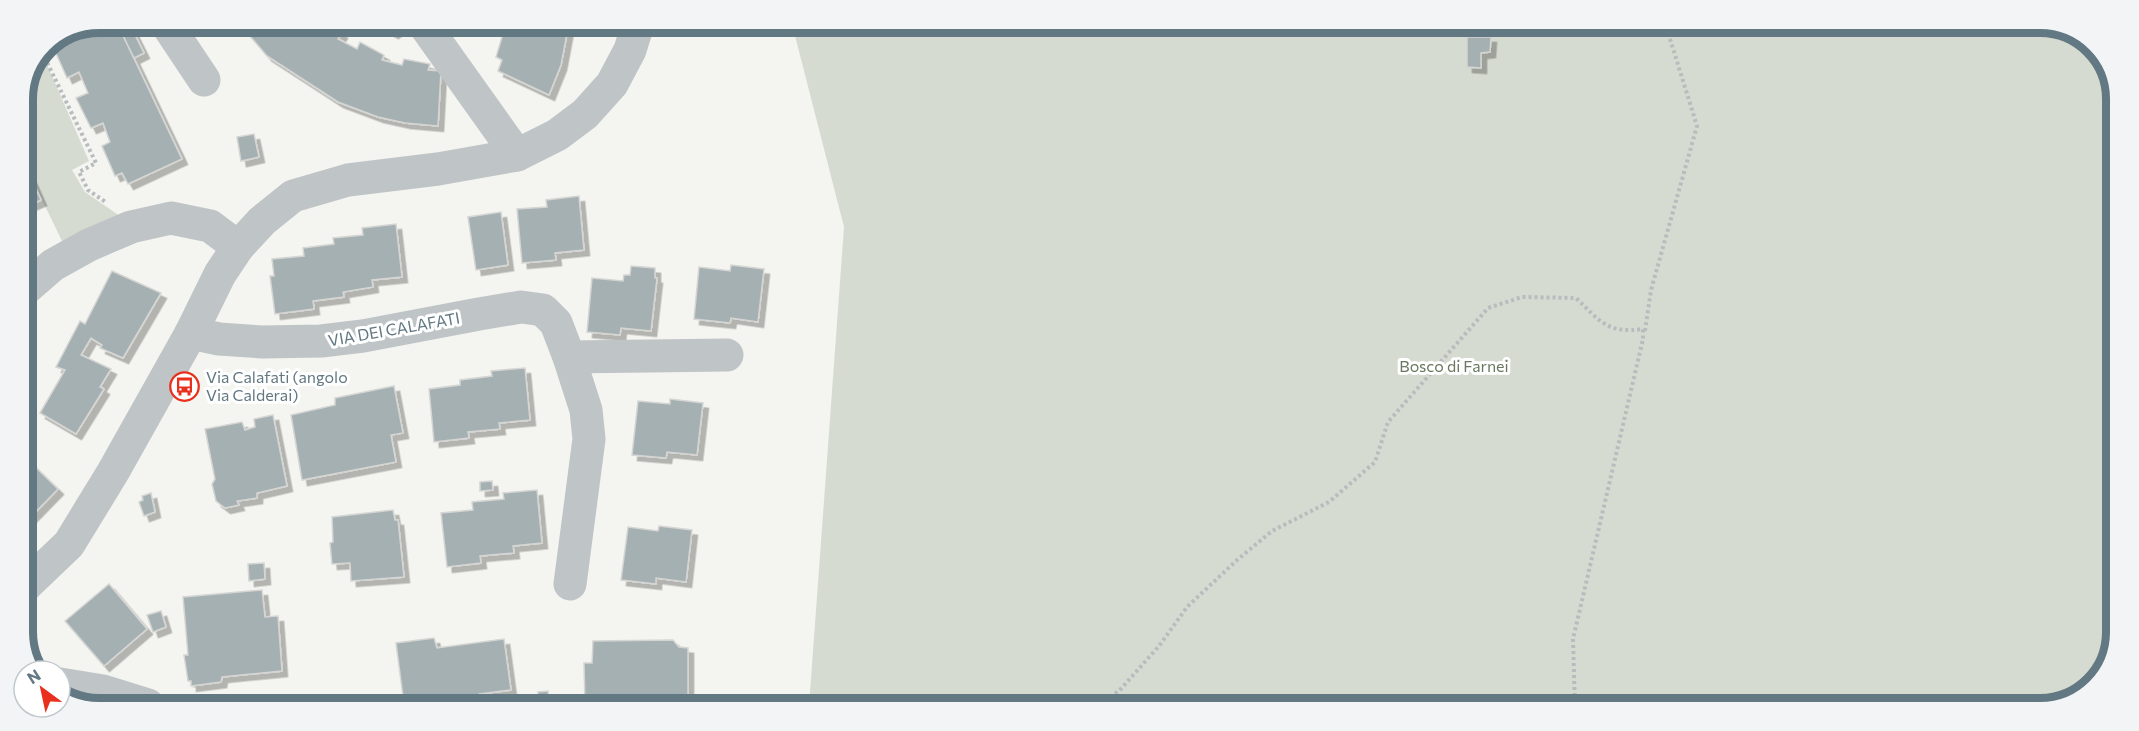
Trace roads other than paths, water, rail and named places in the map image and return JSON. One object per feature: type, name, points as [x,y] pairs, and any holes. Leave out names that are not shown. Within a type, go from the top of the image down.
[{"type":"street","points":[[173,33],[204,80]]},
{"type":"street","points":[[430,33],[517,155]]},
{"type":"street","points":[[33,578],[69,544],[113,472],[191,333],[220,274],[238,247],[262,221],[293,196],[348,180],[438,169],[517,155],[557,135],[585,114],[612,84],[630,50],[635,33]]},
{"type":"street","points":[[33,282],[53,265],[89,244],[131,227],[171,218],[210,226],[238,247]]},
{"type":"street","name":"VIA DEI CALAFATI","points":[[191,333],[219,339],[262,342],[321,341],[363,336],[521,308],[543,310],[556,323],[569,357],[586,410],[589,439],[570,584]]},
{"type":"street","points":[[569,357],[727,355]]},
{"type":"street","points":[[72,686],[103,691],[126,698]]},
{"type":"place","name":"Via Calafati (angolo Via Calderai)","points":[[185,386]]},
{"type":"park label","name":"Bosco di Farnei","points":[[1454,366]]}]
